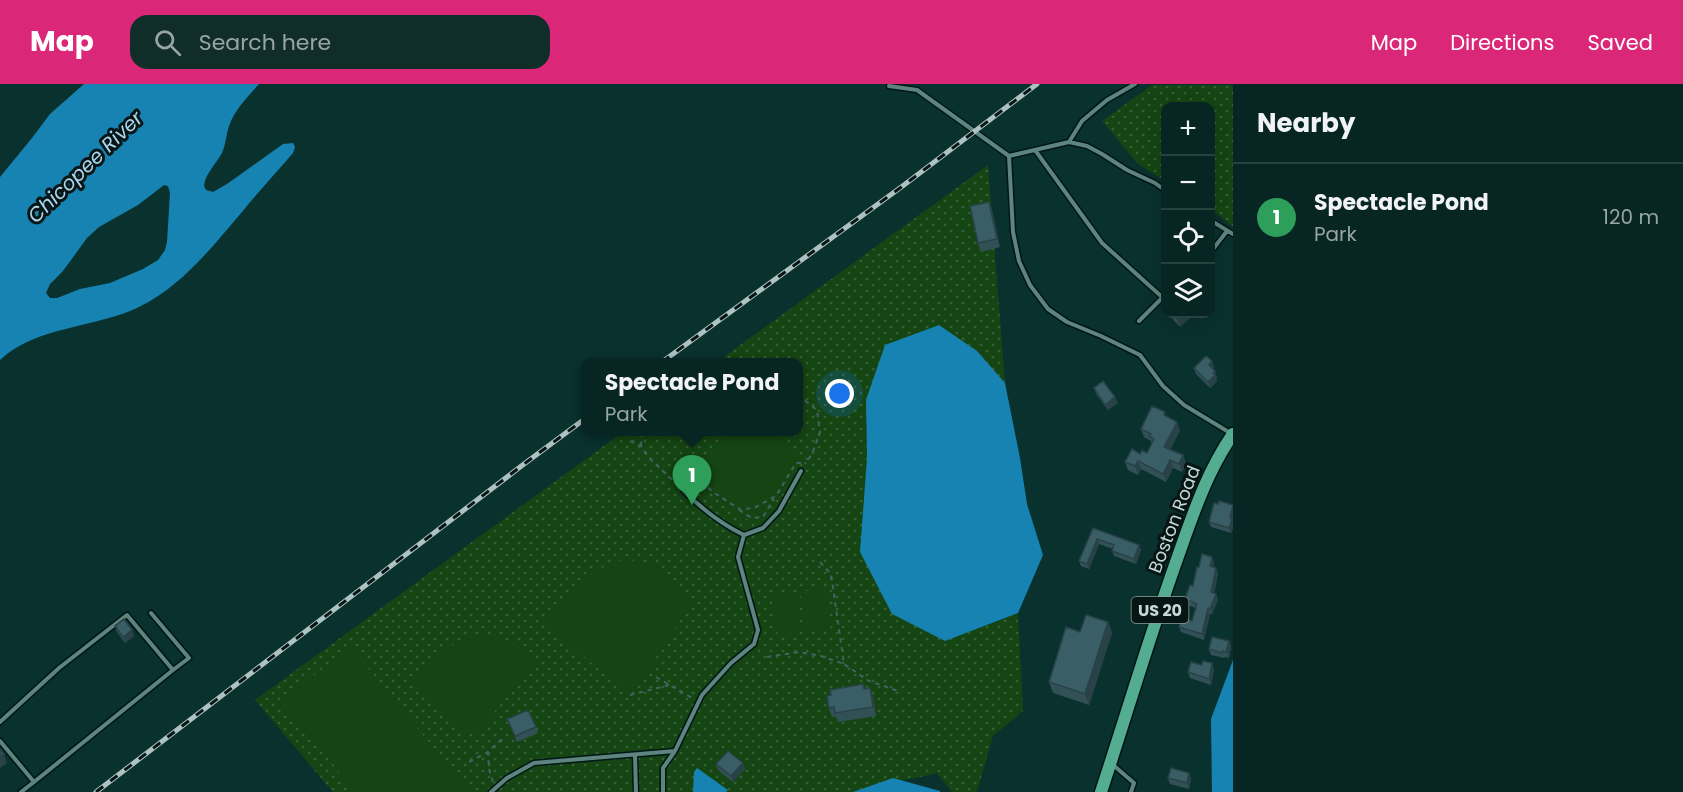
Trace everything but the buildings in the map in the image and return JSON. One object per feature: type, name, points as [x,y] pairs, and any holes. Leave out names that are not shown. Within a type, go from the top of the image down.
[{"type":"main road","name":"Boston Road","points":[[1101,792],[1161,603],[1198,500],[1210,471],[1233,434]]},
{"type":"lane","points":[[1069,142],[1082,121],[1107,100],[1135,84]]},
{"type":"lane","points":[[889,86],[917,90],[1009,156],[1069,142],[1087,146],[1161,187]]},
{"type":"lane","points":[[1035,150],[1102,243],[1161,293]]},
{"type":"lane","points":[[1009,156],[1013,232],[1019,261],[1030,285],[1048,309],[1067,322],[1140,355],[1163,386],[1184,405],[1233,434]]},
{"type":"lane","points":[[1215,223],[1233,234]]},
{"type":"lane","points":[[1215,247],[1227,231]]},
{"type":"lane","points":[[1139,321],[1161,299]]},
{"type":"lane","points":[[684,491],[700,507],[728,527],[744,535],[763,528],[779,511],[801,471]]},
{"type":"lane","points":[[663,792],[663,768],[675,751],[702,695],[731,663],[754,644],[758,630],[738,557],[744,535]]},
{"type":"lane","points":[[21,792],[189,658],[151,613]]},
{"type":"lane","points":[[0,722],[59,668],[127,615],[173,670]]},
{"type":"lane","points":[[0,741],[34,782]]},
{"type":"lane","points":[[491,792],[507,778],[534,764],[675,751]]},
{"type":"lane","points":[[635,755],[636,792]]},
{"type":"lane","points":[[1110,763],[1134,783],[1131,792]]},
{"type":"path","points":[[801,471],[812,454],[820,432],[817,410],[803,399]]},
{"type":"path","points":[[641,446],[642,436]]},
{"type":"path","points":[[630,441],[641,446],[659,468],[684,491]]},
{"type":"path","points":[[735,506],[752,518],[763,517],[796,463],[806,463]]},
{"type":"path","points":[[701,482],[741,510],[756,507],[776,496]]},
{"type":"path","points":[[820,562],[831,574],[844,664]]},
{"type":"path","points":[[767,657],[799,652],[820,656],[844,664],[869,681],[901,692]]},
{"type":"path","points":[[656,677],[699,701]]},
{"type":"path","points":[[630,695],[669,685]]},
{"type":"path","points":[[469,762],[489,752],[502,739]]},
{"type":"path","points":[[489,752],[489,769],[497,787]]},
{"type":"green space","points":[[1152,85],[1233,85],[1233,227],[1215,212],[1215,102],[1161,102],[1161,178],[1137,163],[1102,121]]},
{"type":"green space","points":[[988,165],[1005,383],[939,325],[866,420],[867,458],[944,641],[1018,613],[1023,711],[993,736],[977,792],[952,792],[937,773],[877,785],[858,792],[333,792],[255,700],[618,436],[803,436],[803,358],[723,358]]},
{"type":"green space","points":[[732,436],[777,436],[802,462],[762,520],[751,522],[695,481],[714,444]]},
{"type":"green space","points":[[625,559],[662,567],[691,603],[637,687],[621,689],[546,623],[584,575]]},
{"type":"green space","points":[[825,588],[831,627],[806,631],[800,592]]},
{"type":"green space","points":[[795,592],[802,632],[778,636],[771,597]]},
{"type":"green space","points":[[501,637],[537,659],[478,732],[466,733],[408,682],[434,657],[464,638]]},
{"type":"green space","points":[[351,647],[469,788],[464,792],[356,792],[281,701]]},
{"type":"water","name":"Chicopee River","points":[[84,84],[259,84],[231,120],[222,153],[205,182],[206,190],[213,192],[227,184],[283,144],[293,143],[295,147],[293,153],[208,252],[169,288],[139,307],[122,314],[31,340],[0,360],[0,177],[50,114]],"holes":[[[164,185],[168,186],[170,193],[167,242],[158,260],[110,283],[50,298],[46,293],[50,284],[63,271],[87,238],[99,227],[138,205]]]},
{"type":"water","points":[[939,325],[977,351],[1005,383],[1027,504],[1043,555],[1018,613],[945,641],[892,614],[860,552],[867,458],[866,400],[885,345]]},
{"type":"water","points":[[1233,660],[1233,792],[1212,792],[1211,719]]},
{"type":"water","points":[[697,768],[728,790],[726,792],[693,792],[694,772]]},
{"type":"water","points":[[893,778],[940,791],[940,792],[853,792]]},
{"type":"railway","points":[[667,358],[904,185],[1037,84]]},
{"type":"railway","points":[[96,792],[581,422]]},
{"type":"place","name":"Spectacle Pond","points":[[692,505]]}]
